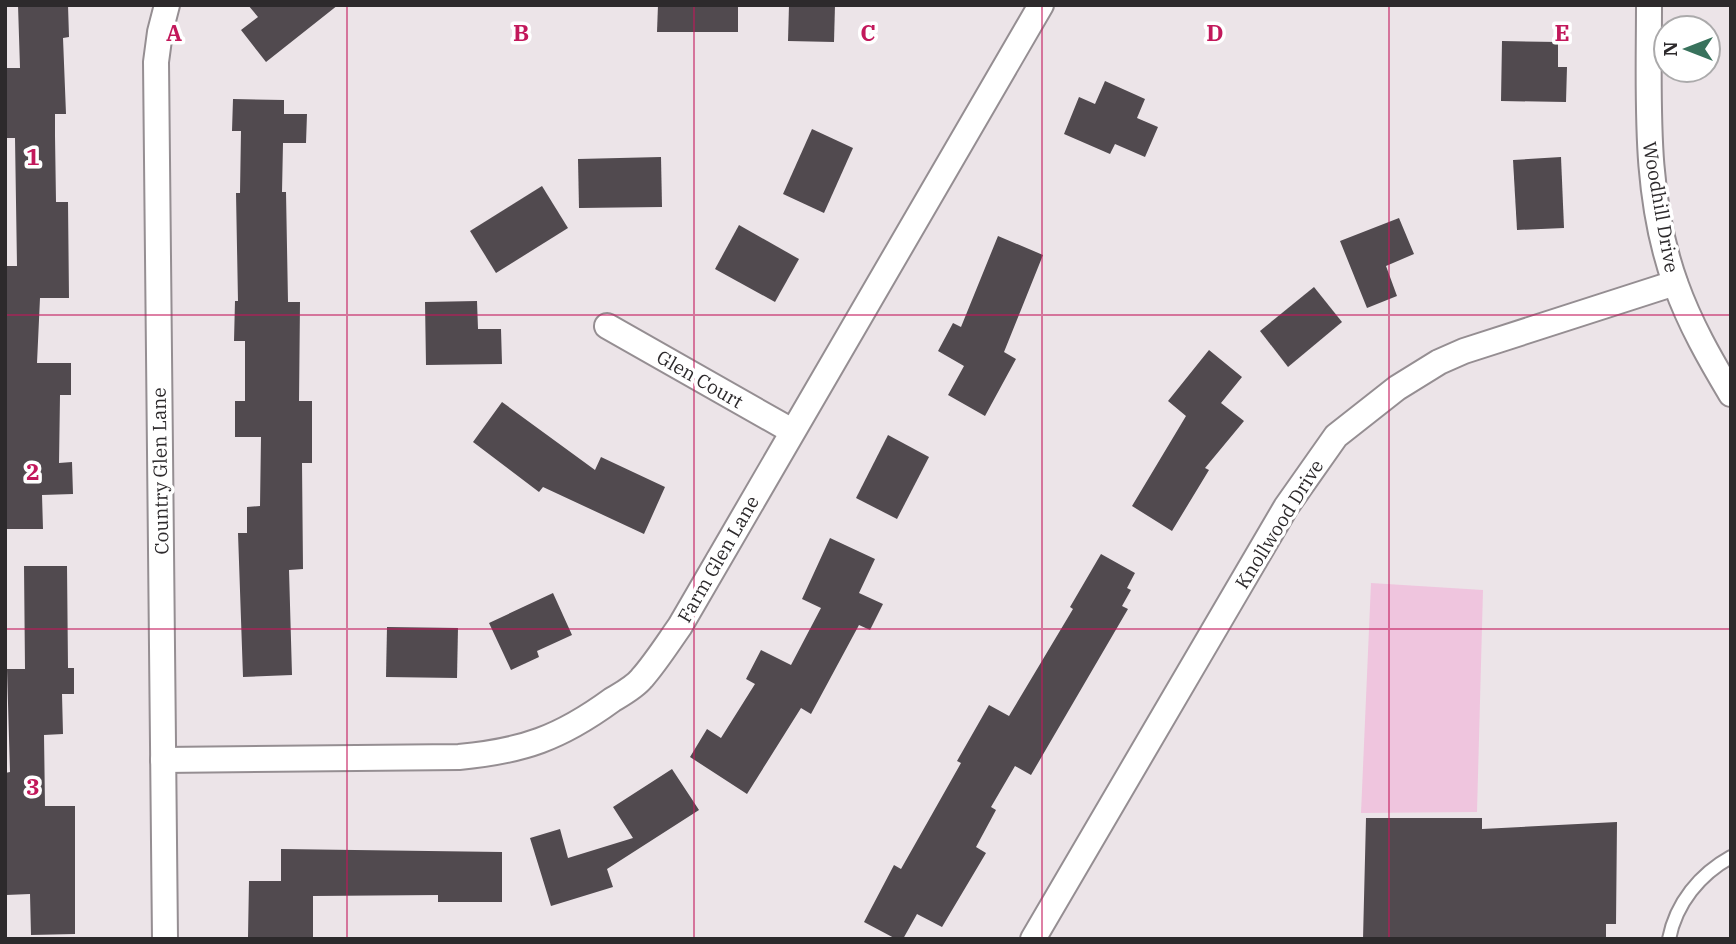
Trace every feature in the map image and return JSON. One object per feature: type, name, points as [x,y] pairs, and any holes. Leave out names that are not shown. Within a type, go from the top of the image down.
[{"type":"street","name":"Country Glen Lane","points":[[165,939],[156,62],[167,5]]},
{"type":"street","name":"Farm Glen Lane","points":[[163,760],[470,756],[522,748],[551,738],[584,720],[641,681],[680,626],[1041,5]]},
{"type":"street","name":"Woodhill Drive","points":[[1649,5],[1648,139],[1661,225],[1675,283],[1699,340],[1731,394]]},
{"type":"street","name":"Knollwood Drive","points":[[1033,939],[1286,506],[1336,436],[1397,388],[1438,362],[1464,351],[1675,283]]},
{"type":"street","name":"Glen Court","points":[[607,326],[792,431]]},
{"type":"lane","points":[[1669,939],[1678,912],[1690,891],[1706,873],[1731,857]]},
{"type":"shaded area","points":[[1371,583],[1483,590],[1477,812],[1361,813]]},
{"type":"building","points":[[18,5],[68,5],[69,37],[63,38],[66,114],[55,114],[55,136],[56,202],[68,202],[69,298],[40,298],[37,363],[71,363],[71,395],[60,395],[59,463],[72,462],[73,494],[42,495],[43,529],[5,529],[5,266],[17,266],[15,138],[5,138],[5,68],[20,68]]},
{"type":"building","points":[[248,5],[338,5],[266,62],[241,30],[258,17]]},
{"type":"building","points":[[658,5],[738,5],[738,32],[657,32]]},
{"type":"building","points":[[789,5],[835,5],[834,42],[788,41]]},
{"type":"building","points":[[1502,41],[1558,42],[1558,67],[1567,67],[1566,102],[1501,101]]},
{"type":"building","points":[[1105,81],[1145,99],[1137,118],[1158,127],[1145,157],[1115,144],[1110,154],[1064,134],[1079,97],[1095,104]]},
{"type":"building","points":[[233,99],[284,100],[284,114],[307,114],[306,143],[283,143],[282,192],[286,192],[288,302],[300,302],[299,401],[312,401],[312,463],[302,463],[303,569],[289,570],[292,675],[243,677],[238,533],[247,533],[247,507],[260,506],[261,437],[235,437],[235,401],[245,401],[245,341],[234,341],[235,301],[238,301],[236,193],[240,193],[241,131],[232,131]]},
{"type":"building","points":[[812,129],[853,148],[824,213],[783,194]]},
{"type":"building","points":[[661,157],[662,207],[579,208],[578,159]]},
{"type":"building","points":[[1561,157],[1564,228],[1517,230],[1513,160]]},
{"type":"building","points":[[542,186],[568,228],[496,273],[470,231]]},
{"type":"building","points":[[1399,218],[1414,254],[1386,266],[1397,296],[1367,308],[1340,241]]},
{"type":"building","points":[[739,225],[799,259],[775,302],[715,269]]},
{"type":"building","points":[[998,236],[1043,255],[1004,352],[1016,359],[985,416],[948,395],[964,366],[938,351],[953,323],[961,327]]},
{"type":"building","points":[[1314,287],[1342,322],[1288,367],[1260,331]]},
{"type":"building","points":[[477,301],[478,329],[501,329],[502,364],[426,365],[425,302]]},
{"type":"building","points":[[1209,350],[1242,377],[1221,403],[1244,421],[1205,468],[1209,470],[1172,531],[1132,506],[1186,416],[1168,401]]},
{"type":"building","points":[[502,402],[595,470],[601,457],[665,487],[644,534],[543,487],[539,492],[473,442]]},
{"type":"building","points":[[888,435],[929,457],[897,519],[856,498]]},
{"type":"building","points":[[830,538],[875,559],[859,593],[883,604],[870,630],[859,625],[811,714],[801,708],[747,794],[690,757],[707,729],[721,738],[755,684],[746,679],[761,650],[791,665],[821,608],[802,599]]},
{"type":"building","points":[[1101,554],[1135,573],[1127,588],[1131,590],[1122,606],[1128,609],[1031,775],[1015,766],[991,807],[996,810],[976,847],[986,853],[942,927],[917,914],[903,939],[896,939],[864,922],[894,865],[901,869],[961,763],[957,761],[989,705],[1009,716],[1073,609],[1070,607]]},
{"type":"building","points":[[24,566],[67,566],[68,668],[74,668],[74,694],[62,694],[63,734],[44,735],[45,806],[75,806],[75,934],[31,935],[30,894],[6,895],[5,773],[10,772],[7,669],[25,669]]},
{"type":"building","points":[[553,593],[572,635],[537,651],[539,657],[511,670],[489,623]]},
{"type":"building","points":[[387,627],[458,628],[457,678],[386,677]]},
{"type":"building","points":[[672,769],[699,810],[607,869],[613,887],[551,906],[530,838],[560,829],[568,858],[633,838],[613,807]]},
{"type":"building","points":[[1366,818],[1482,818],[1482,829],[1617,822],[1616,924],[1606,924],[1606,939],[1363,939]]},
{"type":"building","points":[[281,849],[502,852],[502,902],[438,902],[438,895],[313,896],[313,938],[248,937],[249,881],[281,881]]}]
